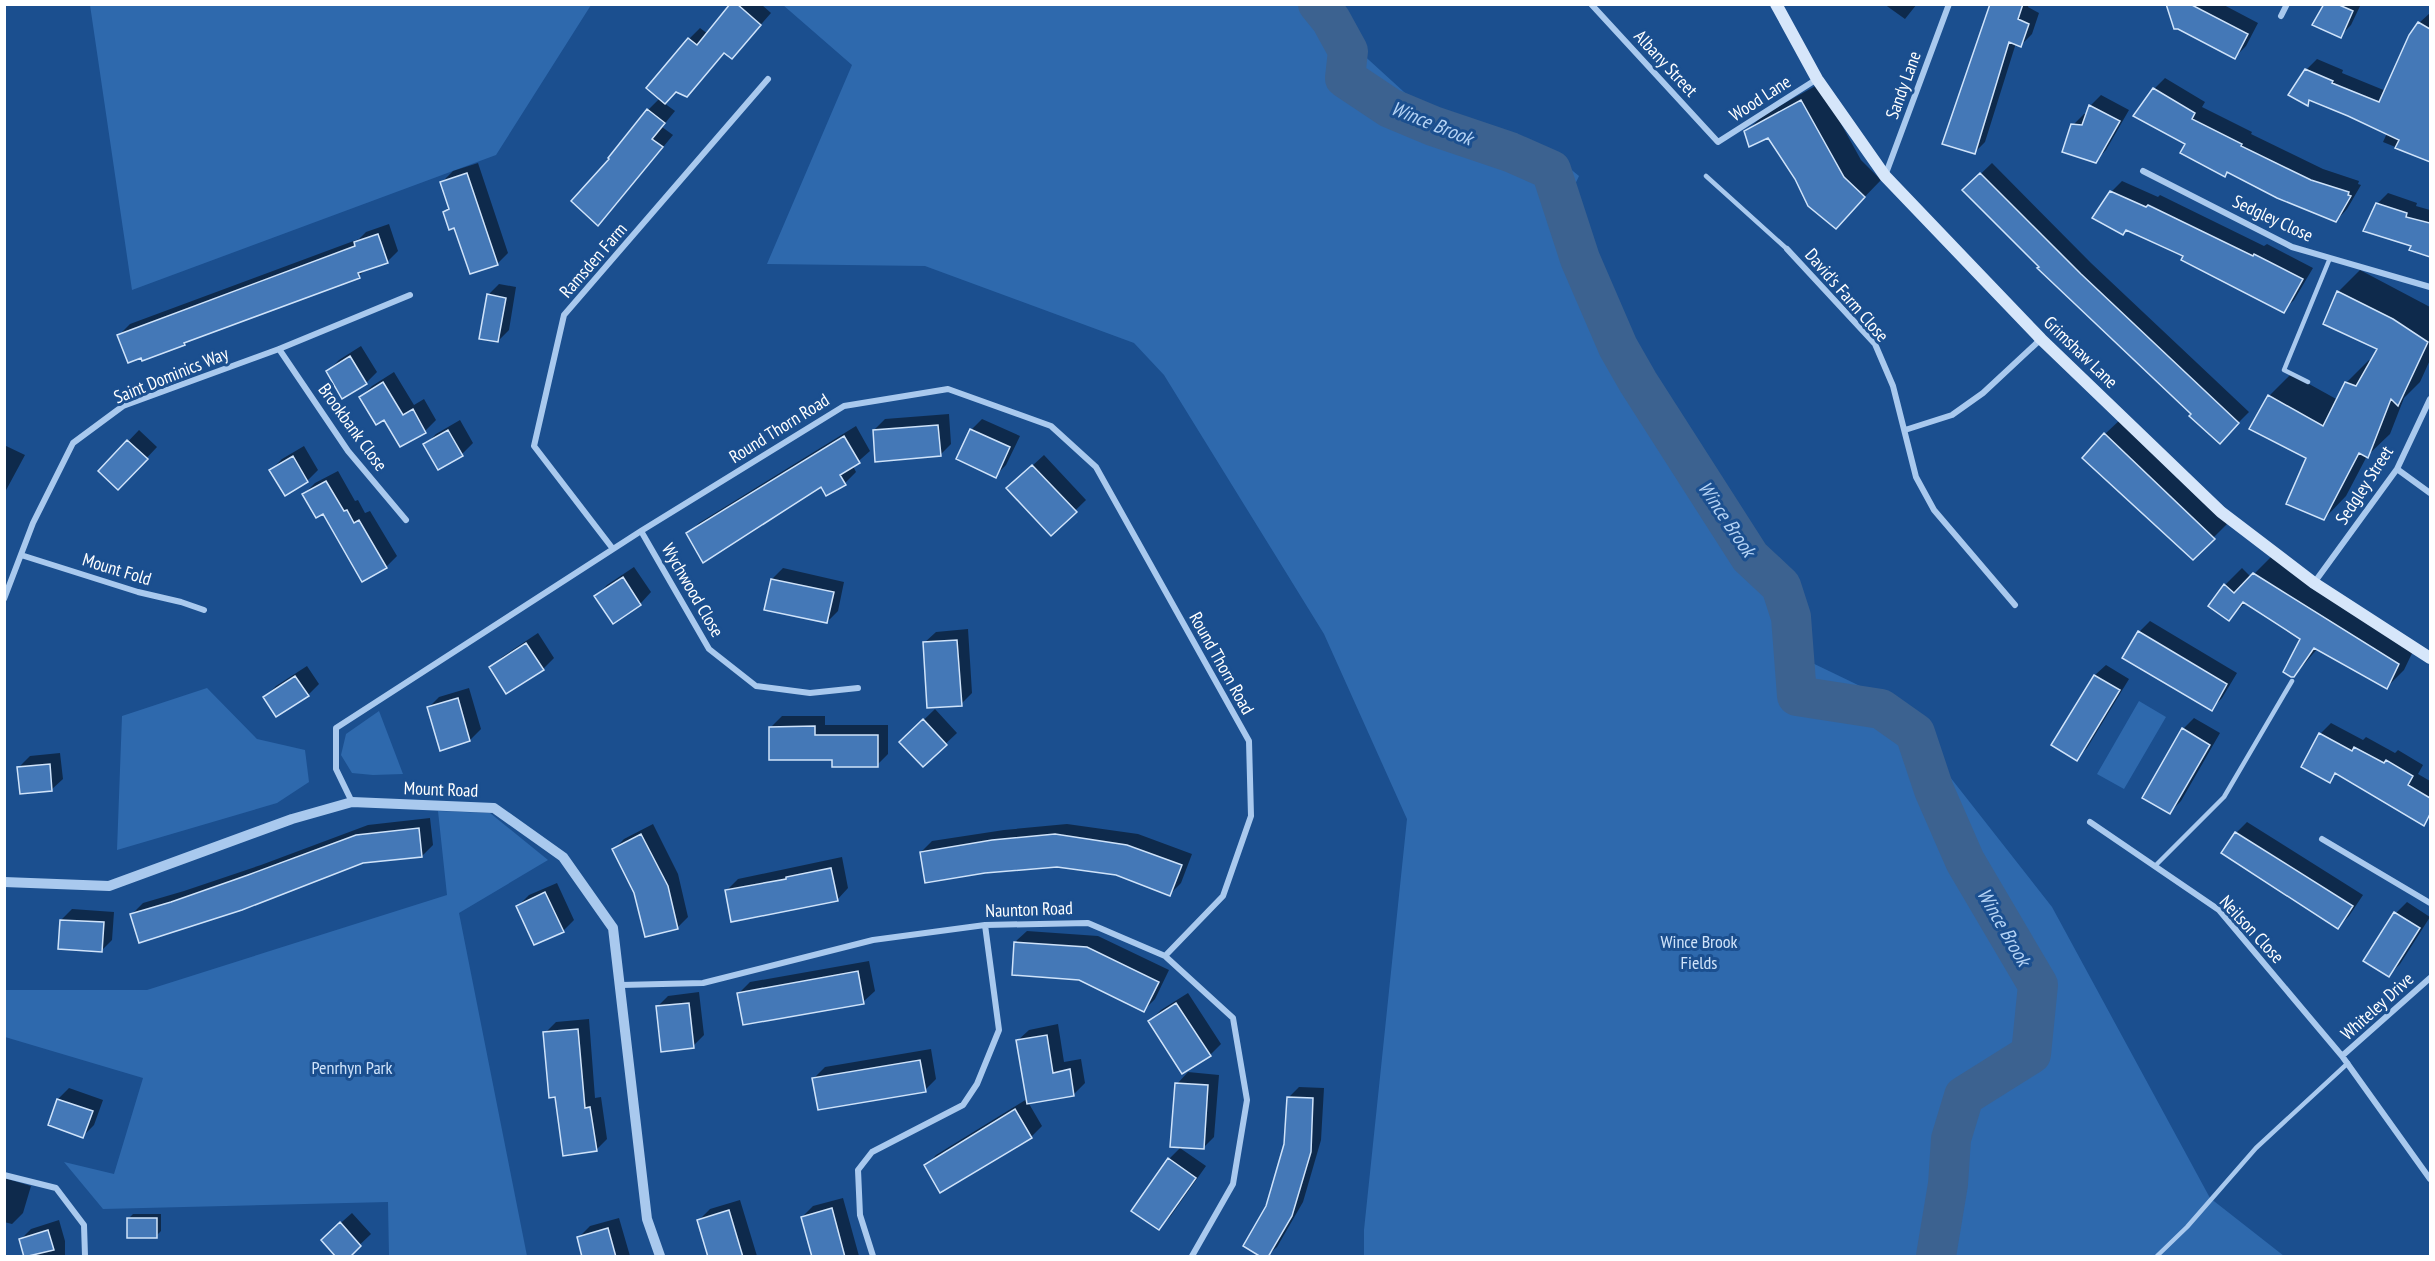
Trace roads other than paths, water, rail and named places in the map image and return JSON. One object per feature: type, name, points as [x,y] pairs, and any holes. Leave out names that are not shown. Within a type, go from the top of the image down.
[{"type":"main road","name":"Grimshaw Lane","points":[[1776,4],[1817,79],[1885,176],[2041,339],[2221,512],[2314,583],[2430,658]]},
{"type":"street","name":"Albany Street","points":[[1591,4],[1718,142]]},
{"type":"street","name":"Sandy Lane","points":[[1885,176],[1949,4]]},
{"type":"street","points":[[2281,16],[2287,4]]},
{"type":"street","name":"Ramsden Farm","points":[[613,549],[534,446],[564,315],[768,79]]},
{"type":"street","name":"Wood Lane","points":[[1718,142],[1817,79]]},
{"type":"street","name":"Sedgley Close","points":[[2144,171],[2292,247],[2430,287]]},
{"type":"street","name":"David's Farm Close","points":[[1787,249],[1875,344],[1893,386],[1916,477],[1934,510],[2015,605]]},
{"type":"street","name":"Saint Dominics Way","points":[[4,599],[33,523],[73,443],[123,406],[279,349],[410,295]]},
{"type":"street","points":[[1905,429],[1952,415],[1983,393],[2041,339]]},
{"type":"street","name":"Brookbank Close","points":[[279,349],[348,451],[406,520]]},
{"type":"street","name":"Round Thorn Road","points":[[352,802],[336,769],[336,728],[641,531],[844,406],[948,389],[1051,426],[1096,467],[1249,741],[1251,816],[1223,896],[1165,956]]},
{"type":"street","name":"Sedgley Street","points":[[2314,583],[2397,468],[2430,399]]},
{"type":"street","points":[[2397,468],[2430,493]]},
{"type":"street","name":"Wychwood Close","points":[[641,531],[709,649],[756,686],[810,693],[858,688]]},
{"type":"street","name":"Mount Fold","points":[[21,555],[204,610]]},
{"type":"street","name":"Mount Road","points":[[4,882],[109,886],[292,819],[352,802],[494,808],[563,856],[614,928],[647,1219],[660,1257]]},
{"type":"street","name":"Neilson Close","points":[[2090,822],[2219,910],[2343,1056],[2430,1179]]},
{"type":"street","points":[[2322,839],[2430,903]]},
{"type":"street","name":"Naunton Road","points":[[621,985],[703,983],[873,940],[985,925],[1089,923],[1165,956],[1233,1018],[1247,1100],[1233,1184],[1192,1257]]},
{"type":"street","points":[[873,1257],[860,1215],[858,1170],[872,1152],[963,1106],[977,1084],[999,1030],[985,925]]},
{"type":"street","name":"Whiteley Drive","points":[[2343,1056],[2430,978]]},
{"type":"street","points":[[4,1175],[57,1188],[84,1225],[85,1257]]},
{"type":"lane","points":[[1706,176],[1787,249]]},
{"type":"lane","points":[[2308,382],[2284,370],[2330,258]]},
{"type":"lane","points":[[2155,866],[2224,796],[2292,681]]},
{"type":"lane","points":[[2157,1257],[2187,1227],[2256,1148],[2348,1063]]},
{"type":"waterway","name":"Wince Brook","points":[[1318,4],[1331,20],[1348,51],[1345,78],[1390,108],[1433,126],[1510,152],[1551,170],[1580,259],[1618,347],[1750,557],[1781,586],[1791,617],[1797,696],[1881,709],[1915,733],[1934,790],[1965,861],[2038,985],[2031,1054],[1964,1096],[1951,1139],[1948,1184],[1936,1256]]},
{"type":"park label","name":"Wince Brook Fields","points":[[1699,951]]},
{"type":"park label","name":"Penrhyn Park","points":[[352,1067]]}]
